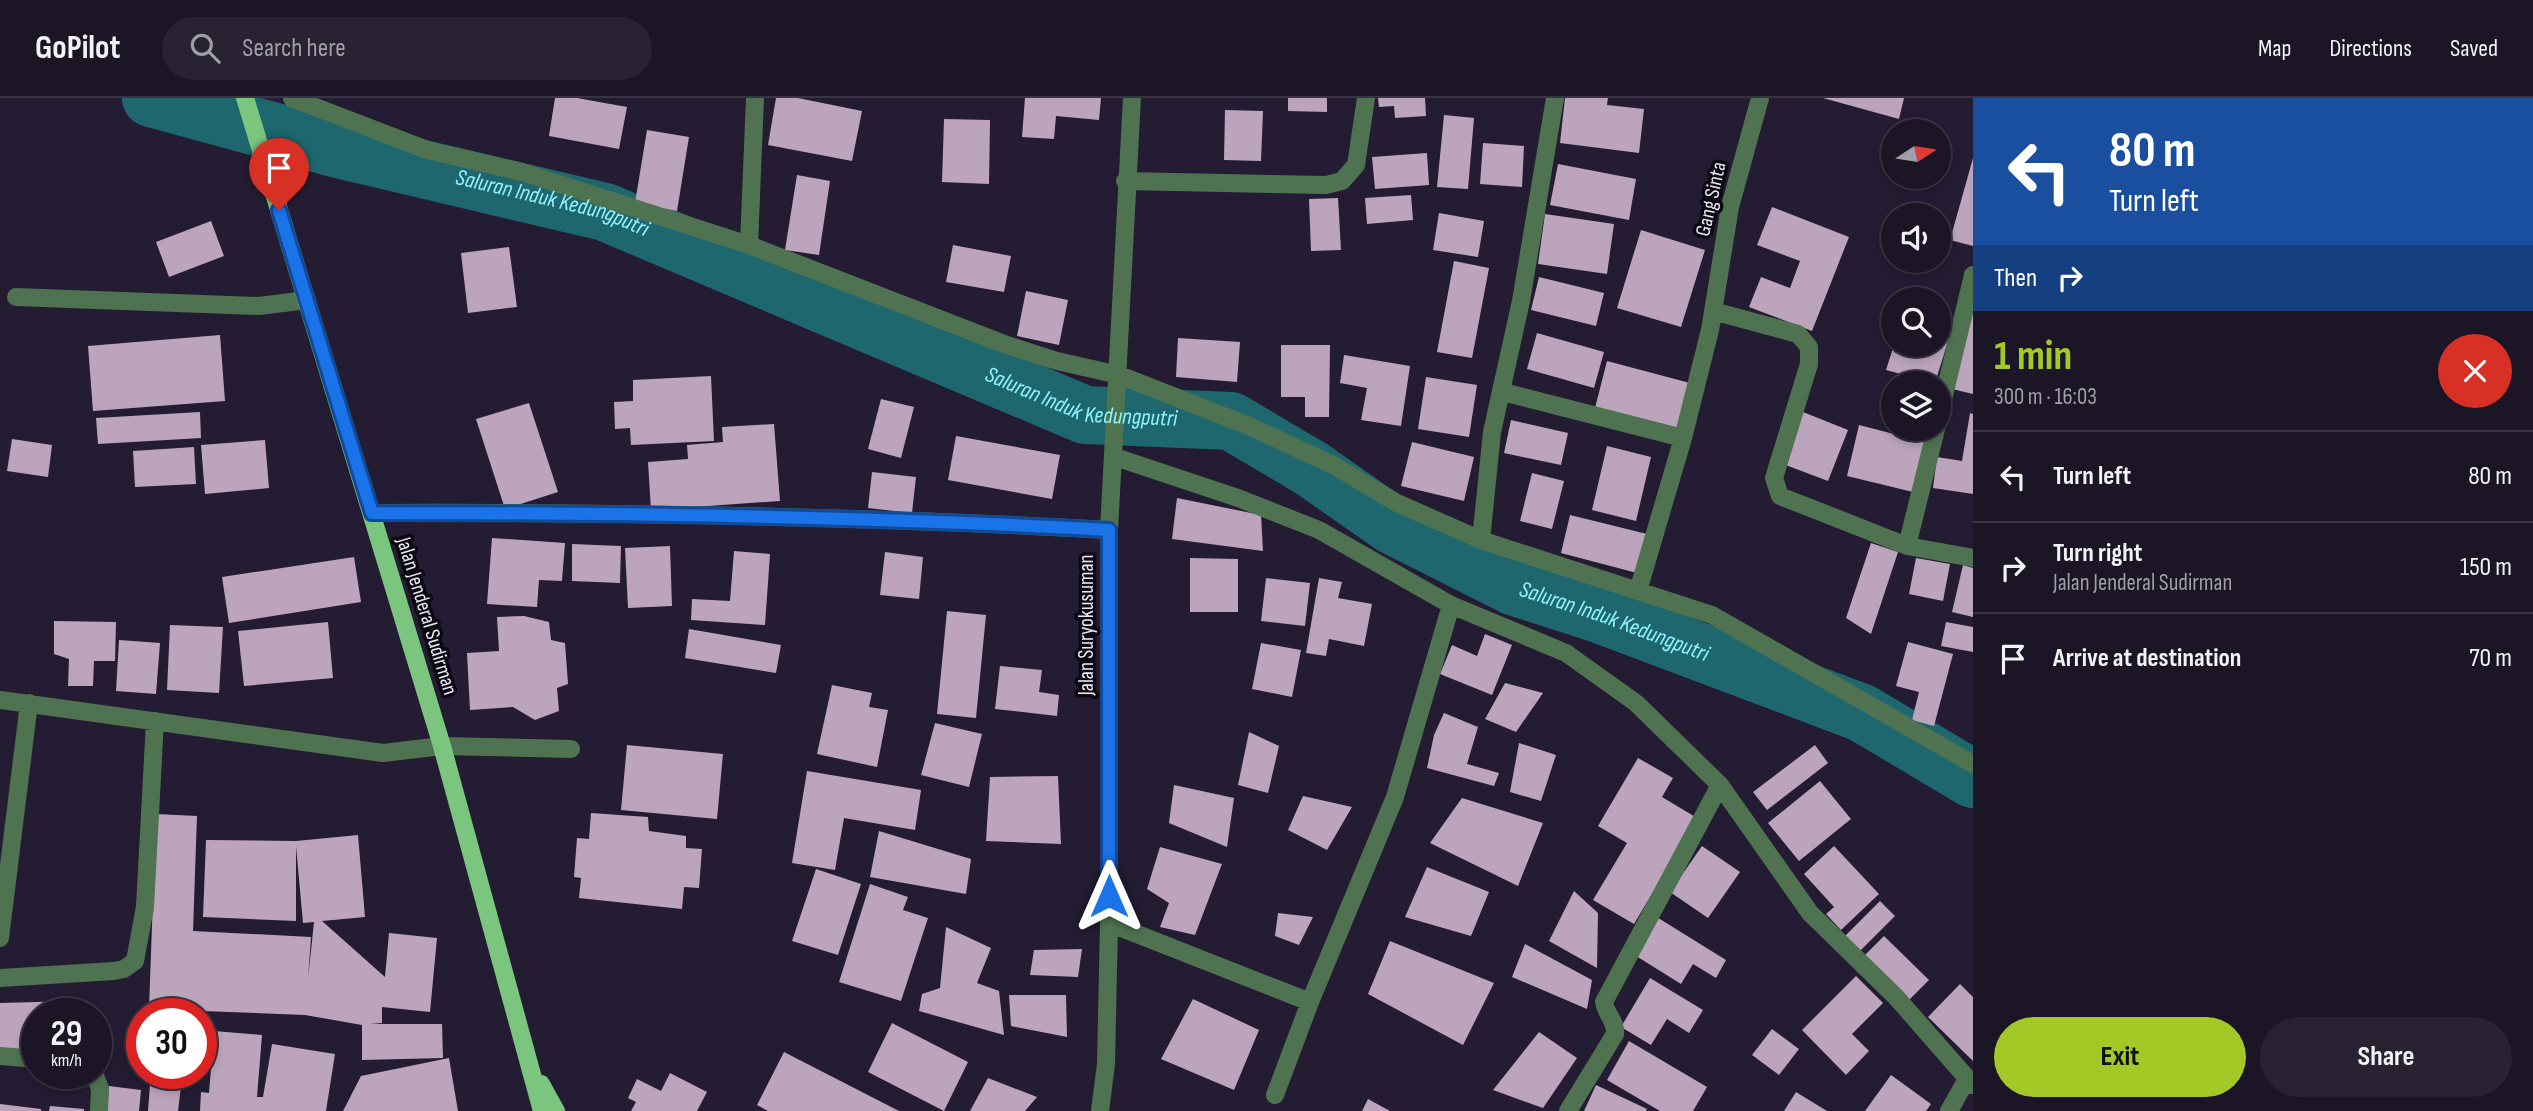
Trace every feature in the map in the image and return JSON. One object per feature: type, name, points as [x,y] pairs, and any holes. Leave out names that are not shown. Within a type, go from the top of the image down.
[{"type":"main road","name":"Jalan Jenderal Sudirman","points":[[245,98],[442,746],[542,1111]]},
{"type":"main road","points":[[528,1059],[556,1111]]},
{"type":"street","points":[[292,98],[427,149],[522,172],[749,245],[1004,344],[1057,361],[1119,375],[1249,426],[1333,465],[1397,503],[1481,540],[1712,615],[1973,764]]},
{"type":"street","points":[[749,245],[755,98]]},
{"type":"street","name":"Jalan Suryokusuman","points":[[1100,1111],[1105,1064],[1109,923],[1109,530],[1119,375],[1125,181],[1132,98]]},
{"type":"street","points":[[1125,181],[1326,185],[1342,181],[1356,165],[1366,98]]},
{"type":"street","points":[[1481,540],[1492,432],[1503,392],[1555,98]]},
{"type":"street","name":"Gang Sinta","points":[[1638,591],[1683,438],[1713,311],[1730,207],[1760,98]]},
{"type":"street","points":[[1950,371],[1973,275]]},
{"type":"street","points":[[16,297],[259,306],[307,300]]},
{"type":"street","points":[[1713,311],[1798,334],[1810,347],[1809,364],[1774,478],[1780,496],[1907,546],[1973,558]]},
{"type":"street","points":[[1503,392],[1683,438]]},
{"type":"street","points":[[1907,546],[1933,441]]},
{"type":"street","points":[[1115,457],[1238,498],[1318,530],[1451,605],[1566,653],[1636,703],[1720,785],[1810,914],[1896,997],[1970,1082],[1949,1111]]},
{"type":"street","points":[[372,513],[622,512],[938,520],[1109,530]]},
{"type":"street","points":[[1275,1095],[1310,1002],[1395,797],[1451,605]]},
{"type":"street","points":[[0,700],[383,753],[442,746],[571,749]]},
{"type":"street","points":[[0,939],[29,703]]},
{"type":"street","points":[[0,978],[114,971],[124,969],[135,961],[139,953],[145,907],[155,721]]},
{"type":"street","points":[[1568,1111],[1615,1034],[1615,1027],[1605,1012],[1604,1002],[1720,785]]},
{"type":"street","points":[[1109,923],[1310,1002]]},
{"type":"street","points":[[0,1056],[21,1058]]},
{"type":"street","points":[[99,1111],[100,1089]]},
{"type":"building","points":[[555,98],[577,98],[627,107],[619,149],[549,136]]},
{"type":"building","points":[[776,98],[798,98],[862,111],[852,161],[768,145]]},
{"type":"building","points":[[1025,98],[1101,98],[1099,120],[1056,116],[1054,139],[1022,137]]},
{"type":"building","points":[[1288,98],[1327,98],[1327,112],[1288,111]]},
{"type":"building","points":[[1378,98],[1425,98],[1426,116],[1395,118],[1394,106],[1379,107]]},
{"type":"building","points":[[1565,98],[1608,98],[1607,105],[1644,109],[1639,153],[1560,143]]},
{"type":"building","points":[[1823,98],[1904,98],[1899,119]]},
{"type":"building","points":[[1225,110],[1263,111],[1261,161],[1224,160]]},
{"type":"building","points":[[1444,115],[1474,118],[1468,189],[1437,187]]},
{"type":"building","points":[[944,119],[990,120],[989,184],[942,182]]},
{"type":"building","points":[[647,130],[689,137],[677,211],[635,203]]},
{"type":"building","points":[[1483,143],[1524,146],[1522,187],[1480,184]]},
{"type":"building","points":[[1427,153],[1429,185],[1375,189],[1372,157]]},
{"type":"building","points":[[1973,158],[1973,246],[1951,240]]},
{"type":"building","points":[[1558,164],[1636,179],[1629,220],[1550,205]]},
{"type":"building","points":[[797,175],[830,181],[819,255],[785,250]]},
{"type":"building","points":[[1411,195],[1413,220],[1367,224],[1365,198]]},
{"type":"building","points":[[1338,198],[1341,250],[1311,251],[1309,199]]},
{"type":"building","points":[[1772,207],[1849,237],[1812,331],[1749,307],[1761,277],[1790,288],[1800,261],[1757,245]]},
{"type":"building","points":[[1439,213],[1484,221],[1478,257],[1433,250]]},
{"type":"building","points":[[1545,214],[1614,224],[1607,274],[1538,264]]},
{"type":"building","points":[[211,221],[224,256],[169,277],[156,242]]},
{"type":"building","points":[[1641,230],[1705,250],[1681,327],[1617,308]]},
{"type":"building","points":[[953,245],[1011,256],[1004,292],[946,282]]},
{"type":"building","points":[[509,247],[517,307],[468,313],[461,253]]},
{"type":"building","points":[[1454,261],[1489,268],[1472,358],[1437,352]]},
{"type":"building","points":[[1539,277],[1604,293],[1596,326],[1531,310]]},
{"type":"building","points":[[1026,291],[1068,300],[1059,345],[1017,336]]},
{"type":"building","points":[[1973,304],[1973,394],[1952,389]]},
{"type":"building","points":[[1537,333],[1604,352],[1594,388],[1527,369]]},
{"type":"building","points":[[220,335],[225,401],[93,411],[88,346]]},
{"type":"building","points":[[1178,338],[1240,342],[1237,382],[1176,377]]},
{"type":"building","points":[[1281,345],[1330,345],[1329,417],[1305,417],[1305,397],[1281,397]]},
{"type":"building","points":[[1344,355],[1410,366],[1401,426],[1361,420],[1367,388],[1340,383]]},
{"type":"building","points":[[1890,357],[1943,357],[1939,371],[1886,370]]},
{"type":"building","points":[[1607,361],[1690,383],[1679,429],[1595,408]]},
{"type":"building","points":[[711,376],[714,441],[631,445],[630,428],[615,429],[614,402],[633,401],[633,380]]},
{"type":"building","points":[[1426,377],[1477,385],[1469,437],[1418,429]]},
{"type":"building","points":[[881,399],[914,407],[901,458],[868,449]]},
{"type":"building","points":[[529,403],[558,492],[505,509],[476,419]]},
{"type":"building","points":[[200,412],[201,438],[98,444],[96,418]]},
{"type":"building","points":[[1803,412],[1848,430],[1828,481],[1783,464]]},
{"type":"building","points":[[1970,413],[1973,414],[1973,494],[1933,488],[1937,457],[1962,461]]},
{"type":"building","points":[[1511,420],[1568,433],[1561,465],[1504,453]]},
{"type":"building","points":[[774,424],[780,501],[651,510],[648,462],[688,459],[687,445],[723,442],[722,427]]},
{"type":"building","points":[[1859,425],[1881,431],[1881,441],[1925,442],[1913,492],[1847,476]]},
{"type":"building","points":[[956,436],[1060,455],[1052,499],[948,480]]},
{"type":"building","points":[[12,439],[52,445],[48,477],[7,471]]},
{"type":"building","points":[[265,440],[269,488],[205,494],[201,445]]},
{"type":"building","points":[[1412,442],[1474,457],[1464,501],[1401,486]]},
{"type":"building","points":[[1607,446],[1651,457],[1636,521],[1592,510]]},
{"type":"building","points":[[194,447],[196,484],[135,487],[133,451]]},
{"type":"building","points":[[872,472],[916,477],[912,513],[868,508]]},
{"type":"building","points":[[1532,473],[1564,481],[1552,529],[1520,521]]},
{"type":"building","points":[[1177,498],[1261,515],[1263,551],[1172,539]]},
{"type":"building","points":[[1570,515],[1647,534],[1637,573],[1561,553]]},
{"type":"building","points":[[492,538],[565,543],[562,581],[539,580],[537,607],[487,604]]},
{"type":"building","points":[[1871,543],[1898,552],[1871,634],[1846,618]]},
{"type":"building","points":[[572,544],[621,546],[620,583],[572,581]]},
{"type":"building","points":[[670,546],[672,606],[628,608],[625,548]]},
{"type":"building","points":[[734,551],[770,554],[765,625],[691,620],[692,599],[730,601]]},
{"type":"building","points":[[885,552],[923,557],[919,599],[880,595]]},
{"type":"building","points":[[354,557],[361,602],[229,623],[222,577]]},
{"type":"building","points":[[1190,558],[1238,559],[1238,612],[1190,612]]},
{"type":"building","points":[[1916,558],[1950,564],[1943,601],[1909,594]]},
{"type":"building","points":[[1963,565],[1973,568],[1973,617],[1952,612]]},
{"type":"building","points":[[1266,578],[1310,583],[1305,626],[1261,621]]},
{"type":"building","points":[[1319,578],[1342,582],[1338,598],[1372,604],[1364,646],[1329,639],[1326,656],[1306,653]]},
{"type":"building","points":[[947,611],[986,615],[976,718],[937,714]]},
{"type":"building","points":[[524,616],[549,622],[551,640],[565,643],[568,684],[557,688],[559,711],[535,720],[513,707],[470,710],[467,653],[499,651],[497,617]]},
{"type":"building","points":[[54,621],[116,622],[115,661],[94,661],[93,686],[68,686],[69,659],[54,654]]},
{"type":"building","points":[[328,622],[333,678],[244,686],[238,631]]},
{"type":"building","points":[[1946,622],[1973,627],[1973,652],[1941,646]]},
{"type":"building","points":[[170,625],[223,627],[219,693],[167,690]]},
{"type":"building","points":[[689,629],[781,645],[776,673],[685,658]]},
{"type":"building","points":[[1485,634],[1512,645],[1492,695],[1440,674],[1452,645],[1477,656]]},
{"type":"building","points":[[119,640],[160,643],[156,694],[116,691]]},
{"type":"building","points":[[1908,642],[1953,654],[1934,726],[1912,720],[1919,692],[1896,686]]},
{"type":"building","points":[[1261,643],[1301,650],[1292,697],[1252,689]]},
{"type":"building","points":[[1000,666],[1042,670],[1039,692],[1059,695],[1057,716],[995,709]]},
{"type":"building","points":[[1505,683],[1543,693],[1516,732],[1485,719]]},
{"type":"building","points":[[832,685],[872,693],[869,707],[888,710],[877,767],[817,754]]},
{"type":"building","points":[[1444,713],[1478,727],[1467,764],[1499,773],[1494,786],[1427,768],[1434,735]]},
{"type":"building","points":[[935,723],[982,734],[969,787],[921,775]]},
{"type":"building","points":[[1249,732],[1279,746],[1268,793],[1238,785]]},
{"type":"building","points":[[1519,743],[1556,755],[1541,801],[1510,792]]},
{"type":"building","points":[[627,745],[723,754],[717,819],[621,810]]},
{"type":"building","points":[[1815,745],[1828,763],[1767,810],[1753,792]]},
{"type":"building","points":[[1638,758],[1673,778],[1662,797],[1697,818],[1634,924],[1593,900],[1627,843],[1598,826]]},
{"type":"building","points":[[807,771],[921,790],[915,830],[844,818],[835,870],[792,863]]},
{"type":"building","points":[[1058,776],[1061,844],[986,841],[990,777]]},
{"type":"building","points":[[1820,781],[1851,819],[1799,861],[1768,823]]},
{"type":"building","points":[[1174,785],[1234,798],[1227,847],[1169,823]]},
{"type":"building","points":[[1303,796],[1352,807],[1327,850],[1288,830]]},
{"type":"building","points":[[1462,798],[1543,823],[1518,886],[1430,843]]},
{"type":"building","points":[[591,813],[648,817],[649,831],[686,836],[686,848],[702,849],[699,888],[684,887],[682,909],[579,898],[581,878],[574,877],[577,838],[589,839]]},
{"type":"building","points":[[156,814],[197,816],[193,931],[311,937],[308,979],[314,922],[303,923],[296,846],[296,921],[203,917],[206,840],[296,841],[358,835],[365,917],[322,921],[385,977],[389,933],[437,938],[430,1012],[382,1007],[382,1023],[370,1024],[442,1024],[443,1058],[362,1060],[362,1025],[305,1015],[217,1012],[217,998],[149,998]]},
{"type":"building","points":[[879,831],[971,859],[966,894],[870,877]]},
{"type":"building","points":[[1702,846],[1740,872],[1708,918],[1670,892]]},
{"type":"building","points":[[1834,846],[1879,894],[1841,930],[1826,914],[1834,907],[1804,874]]},
{"type":"building","points":[[1160,847],[1222,864],[1195,935],[1160,927],[1169,903],[1147,889]]},
{"type":"building","points":[[1427,867],[1489,892],[1471,936],[1405,917]]},
{"type":"building","points":[[816,869],[861,884],[838,955],[792,941]]},
{"type":"building","points":[[870,884],[908,897],[903,910],[928,918],[901,1001],[839,982]]},
{"type":"building","points":[[1574,891],[1598,913],[1597,968],[1549,941]]},
{"type":"building","points":[[1880,901],[1895,916],[1860,951],[1845,936]]},
{"type":"building","points":[[1278,913],[1313,917],[1299,945],[1275,936]]},
{"type":"building","points":[[1655,916],[1726,960],[1716,978],[1693,964],[1681,984],[1633,954]]},
{"type":"building","points":[[946,927],[991,948],[977,983],[999,991],[1004,1035],[919,1011],[922,994],[940,988]]},
{"type":"building","points":[[1884,936],[1929,980],[1909,1000],[1864,956]]},
{"type":"building","points":[[1390,941],[1494,983],[1463,1045],[1368,994]]},
{"type":"building","points":[[1525,944],[1592,980],[1587,1009],[1512,977]]},
{"type":"building","points":[[1082,949],[1078,977],[1030,975],[1034,950]]},
{"type":"building","points":[[1856,976],[1883,1003],[1852,1034],[1869,1051],[1846,1075],[1802,1030]]},
{"type":"building","points":[[1650,978],[1703,1010],[1689,1033],[1667,1019],[1651,1045],[1621,1027]]},
{"type":"building","points":[[1960,984],[1973,997],[1973,1061],[1928,1017]]},
{"type":"building","points":[[1009,995],[1066,995],[1067,1037],[1011,1026]]},
{"type":"building","points":[[1193,999],[1259,1030],[1234,1090],[1161,1059]]},
{"type":"building","points":[[21,1002],[21,1052],[0,1053],[0,1003]]},
{"type":"building","points":[[892,1023],[968,1062],[944,1111],[868,1072]]},
{"type":"building","points":[[1772,1029],[1799,1049],[1779,1075],[1752,1055]]},
{"type":"building","points":[[217,1031],[262,1035],[257,1097],[263,1097],[272,1044],[335,1054],[326,1111],[200,1111],[201,1092],[209,1093],[209,1089],[217,1089]]},
{"type":"building","points":[[1539,1032],[1577,1058],[1543,1108],[1493,1090]]},
{"type":"building","points":[[1629,1041],[1707,1087],[1693,1111],[1660,1111],[1607,1080]]},
{"type":"building","points":[[784,1052],[899,1111],[768,1111],[757,1105]]},
{"type":"building","points":[[449,1058],[458,1111],[343,1111],[361,1076]]},
{"type":"building","points":[[670,1073],[707,1092],[697,1111],[631,1111],[636,1102],[628,1098],[637,1079],[661,1091]]},
{"type":"building","points":[[1891,1075],[1931,1104],[1926,1111],[1865,1111]]},
{"type":"building","points":[[988,1078],[1037,1097],[1025,1111],[970,1111]]},
{"type":"building","points":[[1596,1085],[1647,1109],[1584,1111]]},
{"type":"building","points":[[112,1086],[141,1090],[139,1111],[107,1111],[109,1089]]},
{"type":"building","points":[[150,1089],[181,1089],[178,1111],[148,1111]]},
{"type":"building","points":[[1796,1092],[1827,1111],[1784,1111]]},
{"type":"building","points":[[1368,1099],[1390,1111],[1362,1111]]},
{"type":"building","points":[[0,1104],[41,1109],[41,1111],[0,1111]]},
{"type":"building","points":[[50,1106],[84,1109],[84,1111],[49,1111]]},
{"type":"waterway","name":"Saluran Induk Kedungputri","points":[[151,98],[338,149],[605,212],[1085,415],[1231,421],[1312,469],[1392,525],[1515,587],[1602,615],[1862,713],[1973,779]]},
{"type":"route","points":[[279,210],[372,513],[622,512],[938,520],[1109,530],[1109,896]]}]
